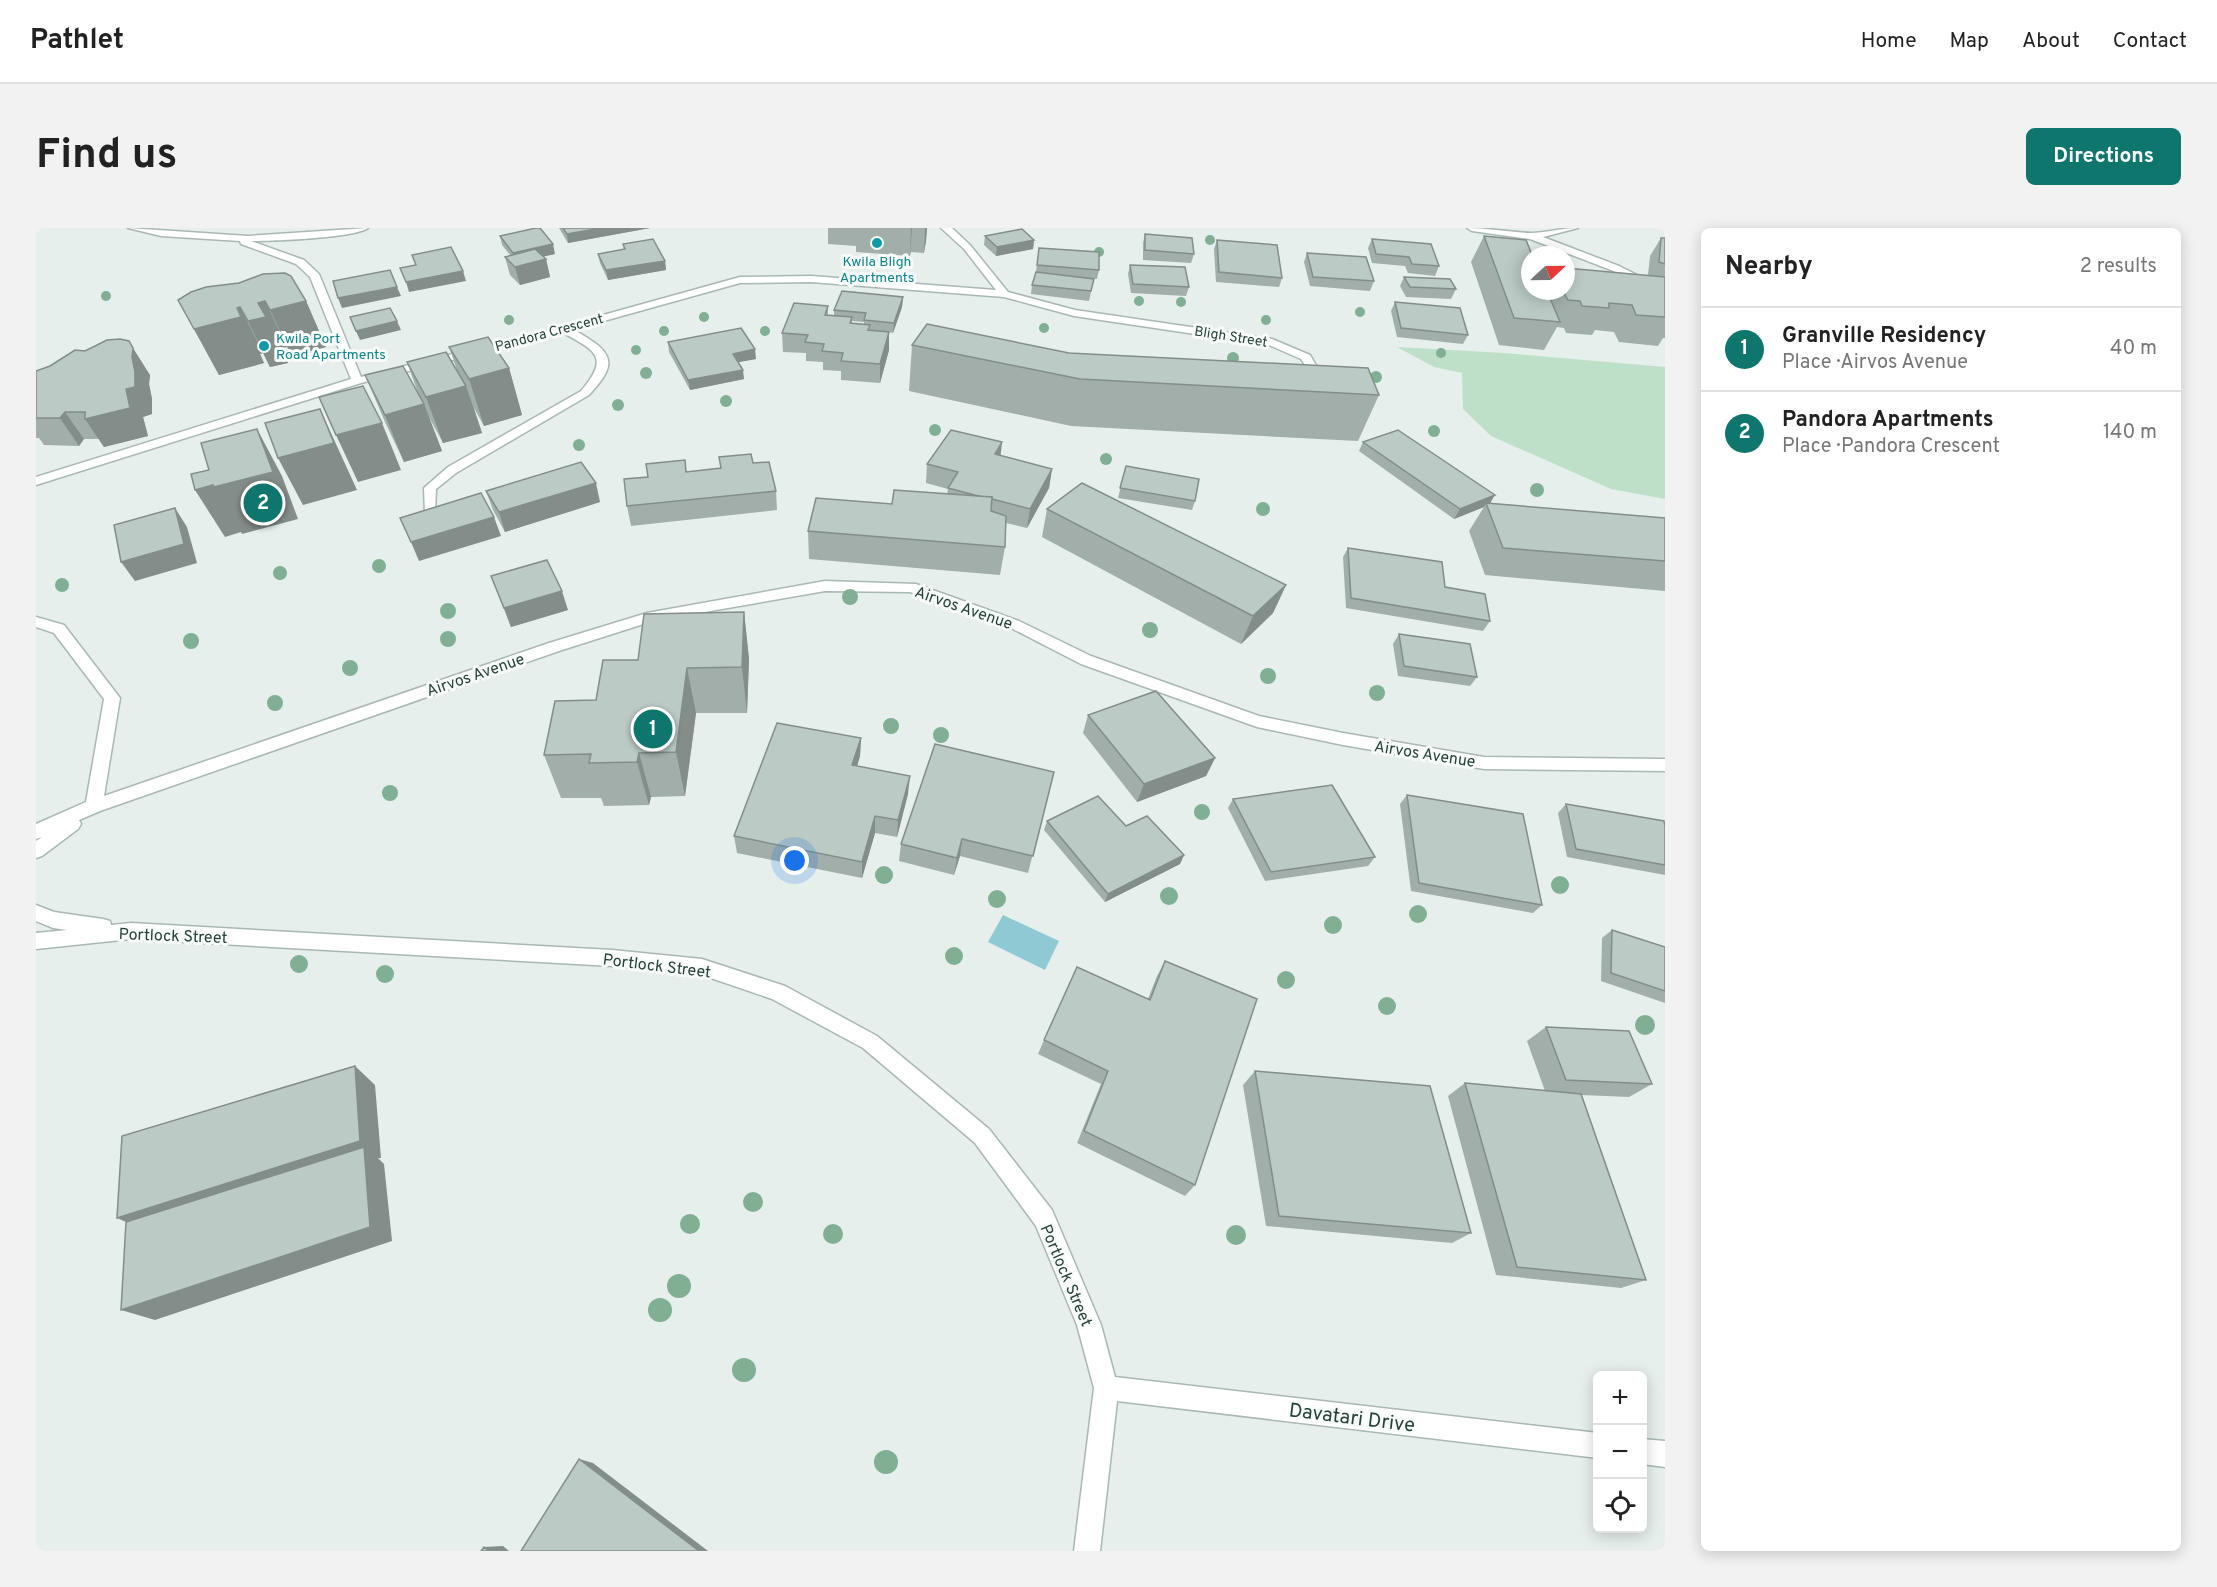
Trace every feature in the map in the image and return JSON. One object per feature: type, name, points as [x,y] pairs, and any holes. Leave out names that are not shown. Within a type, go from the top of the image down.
[{"type":"street","points":[[133,228],[237,240],[363,228]]},
{"type":"street","points":[[946,228],[967,247],[1004,294]]},
{"type":"street","points":[[1472,228],[1532,236],[1615,268],[1665,293]]},
{"type":"street","points":[[1532,236],[1559,233],[1573,228]]},
{"type":"street","points":[[237,240],[300,262],[315,276],[357,381]]},
{"type":"street","name":"Pandora Crescent","points":[[36,481],[357,381],[564,329],[740,280],[811,279],[1004,294]]},
{"type":"street","name":"Bligh Street","points":[[1004,294],[1074,313],[1272,342],[1306,357],[1311,367],[1276,376]]},
{"type":"street","points":[[430,510],[430,488],[452,470],[585,393],[601,378],[605,363],[599,350],[564,329]]},
{"type":"street","name":"Airvos Avenue","points":[[94,806],[554,646],[652,616],[825,586],[911,587],[1014,624],[1086,660],[1257,721],[1343,739],[1484,763],[1665,765]]},
{"type":"street","points":[[36,622],[59,629],[112,698],[94,806],[36,851]]},
{"type":"street","points":[[36,832],[94,806]]},
{"type":"street","points":[[36,913],[53,920],[131,931]]},
{"type":"street","name":"Portlock Street","points":[[36,941],[131,931],[624,959],[702,967],[778,992],[870,1042],[982,1136],[1044,1218],[1089,1325],[1106,1388]]},
{"type":"street","points":[[1087,1551],[1106,1388]]},
{"type":"street","name":"Davatari Drive","points":[[1106,1388],[1593,1445]]},
{"type":"street","points":[[1647,1452],[1665,1454]]},
{"type":"green space","points":[[1397,347],[1504,353],[1665,367],[1665,499],[1611,489],[1491,436],[1463,409],[1462,373],[1434,367]]},
{"type":"water","points":[[1003,915],[1059,941],[1045,970],[988,942]]},
{"type":"building","points":[[540,228],[553,244],[513,253],[500,236]]},
{"type":"building","points":[[563,228],[601,228],[567,234]]},
{"type":"building","points":[[1022,229],[1034,240],[997,247],[985,236]]},
{"type":"building","points":[[1145,234],[1192,238],[1194,254],[1145,250]]},
{"type":"building","points":[[1484,236],[1526,240],[1528,246],[1521,246],[1521,300],[1551,300],[1560,322],[1514,318]]},
{"type":"building","points":[[1661,238],[1665,238],[1665,264],[1659,262]]},
{"type":"building","points":[[653,239],[665,261],[606,270],[598,254],[625,249],[623,244]]},
{"type":"building","points":[[1372,239],[1431,244],[1439,266],[1412,264],[1409,257],[1376,254]]},
{"type":"building","points":[[1217,240],[1277,245],[1282,278],[1219,272]]},
{"type":"building","points":[[451,247],[463,271],[406,282],[400,268],[416,265],[412,255]]},
{"type":"building","points":[[1039,248],[1099,252],[1099,270],[1037,265]]},
{"type":"building","points":[[535,249],[546,259],[515,267],[505,257]]},
{"type":"building","points":[[1307,253],[1366,257],[1374,281],[1313,277]]},
{"type":"building","points":[[1130,265],[1185,267],[1189,287],[1133,284]]},
{"type":"building","points":[[1575,269],[1665,277],[1665,317],[1636,315],[1632,305],[1609,303],[1609,308],[1582,306],[1580,301],[1568,300],[1575,300]]},
{"type":"building","points":[[390,270],[397,287],[338,298],[333,281]]},
{"type":"building","points":[[1036,272],[1094,279],[1091,291],[1032,285]]},
{"type":"building","points":[[285,273],[291,276],[306,301],[270,310],[265,301],[258,303],[266,317],[248,321],[240,307],[237,308],[241,317],[194,329],[178,300],[206,287],[239,283],[263,274]]},
{"type":"building","points":[[1404,277],[1450,279],[1456,289],[1410,287]]},
{"type":"building","points":[[842,291],[903,297],[894,323],[864,320],[866,313],[834,310]]},
{"type":"building","points":[[1395,302],[1460,308],[1468,335],[1401,328]]},
{"type":"building","points":[[794,303],[828,306],[825,315],[852,317],[850,323],[870,325],[868,330],[889,332],[880,364],[841,361],[843,353],[822,351],[824,344],[805,342],[808,335],[782,333]]},
{"type":"building","points":[[390,308],[397,321],[356,331],[350,317]]},
{"type":"building","points":[[927,324],[1069,353],[1368,368],[1379,395],[1080,379],[912,345]]},
{"type":"building","points":[[741,328],[755,349],[733,354],[743,370],[688,380],[668,342]]},
{"type":"building","points":[[488,337],[509,368],[469,379],[449,347]]},
{"type":"building","points":[[107,340],[129,341],[133,348],[135,387],[126,389],[130,408],[85,419],[85,412],[65,412],[60,418],[36,418],[36,371],[50,366],[75,350],[85,351]]},
{"type":"building","points":[[446,352],[466,386],[426,397],[407,362]]},
{"type":"building","points":[[403,366],[424,404],[385,415],[365,375]]},
{"type":"building","points":[[363,386],[382,423],[336,435],[319,397]]},
{"type":"building","points":[[320,409],[334,443],[278,458],[265,423]]},
{"type":"building","points":[[257,429],[273,472],[195,490],[191,474],[209,470],[201,443]]},
{"type":"building","points":[[951,430],[1002,442],[995,454],[1052,469],[1030,509],[992,499],[992,497],[982,497],[948,488],[958,472],[927,464]]},
{"type":"building","points":[[1398,430],[1495,495],[1460,509],[1363,442]]},
{"type":"building","points":[[751,454],[753,463],[769,462],[776,491],[627,506],[624,479],[648,477],[646,464],[685,460],[686,472],[721,468],[719,457]]},
{"type":"building","points":[[581,462],[596,483],[499,512],[486,491]]},
{"type":"building","points":[[1126,466],[1199,479],[1195,501],[1120,488]]},
{"type":"building","points":[[1082,483],[1286,585],[1253,616],[1047,509]]},
{"type":"building","points":[[894,490],[992,497],[991,511],[1006,516],[1005,547],[808,531],[816,498],[892,504]]},
{"type":"building","points":[[481,493],[494,517],[411,542],[400,518]]},
{"type":"building","points":[[1486,503],[1665,518],[1665,561],[1503,548]]},
{"type":"building","points":[[175,508],[184,544],[121,562],[114,525]]},
{"type":"building","points":[[1348,548],[1442,562],[1445,587],[1485,594],[1490,621],[1351,598]]},
{"type":"building","points":[[547,560],[562,591],[504,608],[491,576]]},
{"type":"building","points":[[744,612],[742,667],[687,668],[676,752],[639,753],[637,762],[589,763],[591,754],[544,755],[555,701],[596,700],[603,660],[638,660],[644,614]]},
{"type":"building","points":[[1399,634],[1470,644],[1477,677],[1404,666]]},
{"type":"building","points":[[1156,691],[1215,758],[1144,784],[1088,715]]},
{"type":"building","points":[[777,723],[861,738],[852,765],[910,776],[898,820],[875,816],[862,862],[734,836]]},
{"type":"building","points":[[935,744],[1054,772],[1033,856],[962,839],[957,858],[901,844]]},
{"type":"building","points":[[1332,785],[1375,857],[1271,872],[1233,799]]},
{"type":"building","points":[[1407,795],[1523,814],[1542,905],[1419,883]]},
{"type":"building","points":[[1098,796],[1126,826],[1147,816],[1184,855],[1108,894],[1047,821]]},
{"type":"building","points":[[1566,804],[1664,821],[1665,865],[1576,849]]},
{"type":"building","points":[[1612,930],[1665,947],[1665,991],[1611,973]]},
{"type":"building","points":[[1165,961],[1257,999],[1195,1185],[1084,1131],[1108,1071],[1044,1040],[1077,967],[1150,1000]]},
{"type":"building","points":[[1546,1027],[1629,1031],[1652,1084],[1566,1080]]},
{"type":"building","points":[[355,1066],[360,1141],[117,1218],[122,1136]]},
{"type":"building","points":[[1255,1071],[1430,1086],[1471,1233],[1279,1216]]},
{"type":"building","points":[[1465,1083],[1581,1094],[1646,1280],[1517,1267]]},
{"type":"building","points":[[364,1147],[370,1227],[121,1310],[126,1222]]},
{"type":"building","points":[[579,1459],[699,1551],[521,1551]]},
{"type":"place","name":"Kwila Bligh Apartments","points":[[877,243]]},
{"type":"place","name":"Kwila Port Road Apartments","points":[[264,346]]},
{"type":"place","name":"Pandora Apartments","points":[[263,503]]},
{"type":"place","name":"Granville Residency","points":[[653,729]]}]
